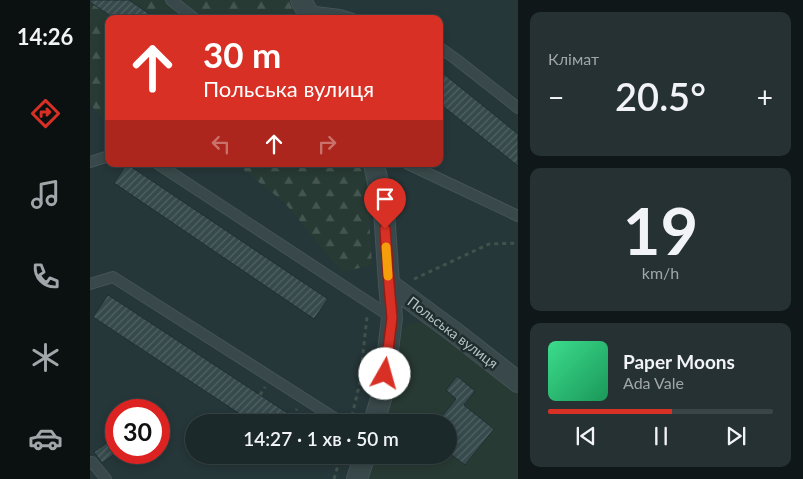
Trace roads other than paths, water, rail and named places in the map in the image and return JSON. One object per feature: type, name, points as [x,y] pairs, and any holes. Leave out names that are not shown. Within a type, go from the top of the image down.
[{"type":"street","points":[[375,167],[384,211],[392,318],[383,392],[376,414]]},
{"type":"street","name":"Польська вулиця","points":[[389,284],[518,382]]},
{"type":"street","points":[[357,479],[362,464]]},
{"type":"lane","points":[[171,0],[190,15]]},
{"type":"lane","points":[[306,10],[340,15]]},
{"type":"lane","points":[[443,50],[518,108]]},
{"type":"lane","points":[[90,162],[105,157]]},
{"type":"lane","points":[[163,167],[392,318]]},
{"type":"lane","points":[[414,167],[518,216]]},
{"type":"lane","points":[[90,284],[113,277],[328,414]]},
{"type":"lane","points":[[90,464],[92,462],[106,479]]}]
